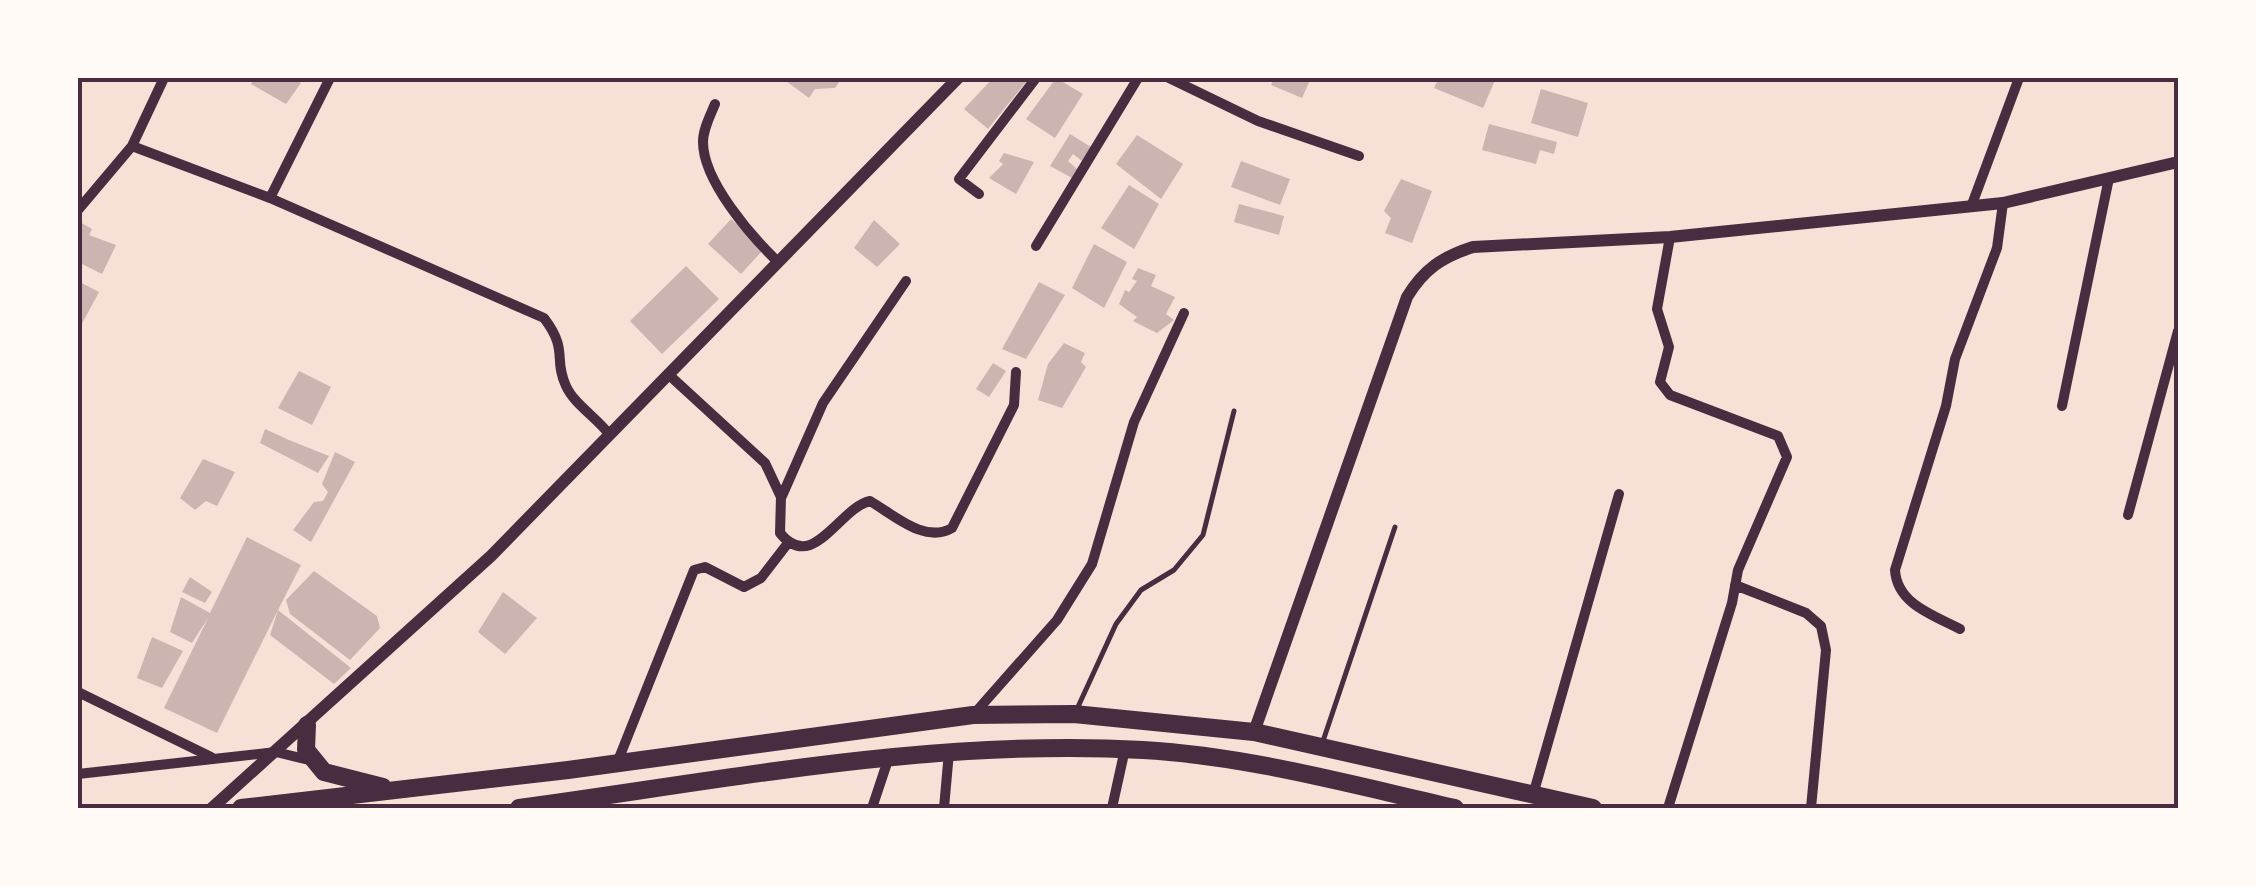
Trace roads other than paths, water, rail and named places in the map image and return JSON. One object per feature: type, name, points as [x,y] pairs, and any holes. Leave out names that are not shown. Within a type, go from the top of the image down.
[{"type":"highway","points":[[241,808],[973,715],[1074,714],[1254,732],[1592,808]]},
{"type":"highway","points":[[306,725],[306,750],[324,772],[394,790]]},
{"type":"highway","points":[[519,808],[622,800],[889,756],[1040,746],[1125,750],[1247,764],[1446,807]]},
{"type":"street","points":[[78,210],[132,146],[164,78]]},
{"type":"street","points":[[270,198],[330,78]]},
{"type":"street","points":[[212,808],[490,556],[958,78]]},
{"type":"street","points":[[979,194],[959,179],[1036,78]]},
{"type":"street","points":[[1036,246],[1138,78]]},
{"type":"street","points":[[1169,78],[1258,121],[1359,156]]},
{"type":"street","points":[[1971,206],[2019,78]]},
{"type":"street","points":[[715,104],[704,130],[706,157],[730,207],[778,262]]},
{"type":"street","points":[[132,146],[270,198],[544,318],[559,338],[562,379],[570,396],[609,434]]},
{"type":"street","points":[[1254,732],[1407,297],[1420,275],[1446,256],[1473,247],[1670,237],[2003,203],[2178,162]]},
{"type":"street","points":[[2062,406],[2109,178]]},
{"type":"street","points":[[1960,629],[1907,600],[1896,583],[1895,570],[1946,406],[1956,358],[1997,248],[2003,203]]},
{"type":"street","points":[[1668,808],[1735,585],[1787,456],[1778,436],[1670,395],[1660,382],[1669,348],[1657,309],[1670,237]]},
{"type":"street","points":[[906,281],[823,402],[781,497],[780,533],[788,543],[806,547],[817,544],[857,504],[870,501],[926,534],[942,534],[952,528],[1014,405],[1016,372]]},
{"type":"street","points":[[973,715],[1057,620],[1092,564],[1134,422],[1184,312]]},
{"type":"street","points":[[2128,514],[2178,331]]},
{"type":"street","points":[[668,374],[765,464],[781,497]]},
{"type":"street","points":[[1533,795],[1619,494]]},
{"type":"street","points":[[617,763],[694,570],[705,567],[744,587],[754,584],[788,543]]},
{"type":"street","points":[[1735,585],[1806,613],[1821,626],[1826,650],[1811,808]]},
{"type":"street","points":[[78,692],[214,758]]},
{"type":"street","points":[[1112,808],[1125,750]]},
{"type":"street","points":[[944,808],[950,751]]},
{"type":"street","points":[[78,774],[276,752],[313,763]]},
{"type":"street","points":[[872,808],[889,756]]},
{"type":"lane","points":[[1074,714],[1116,624],[1141,590],[1174,570],[1202,535],[1234,411]]},
{"type":"lane","points":[[1320,747],[1394,528]]}]
